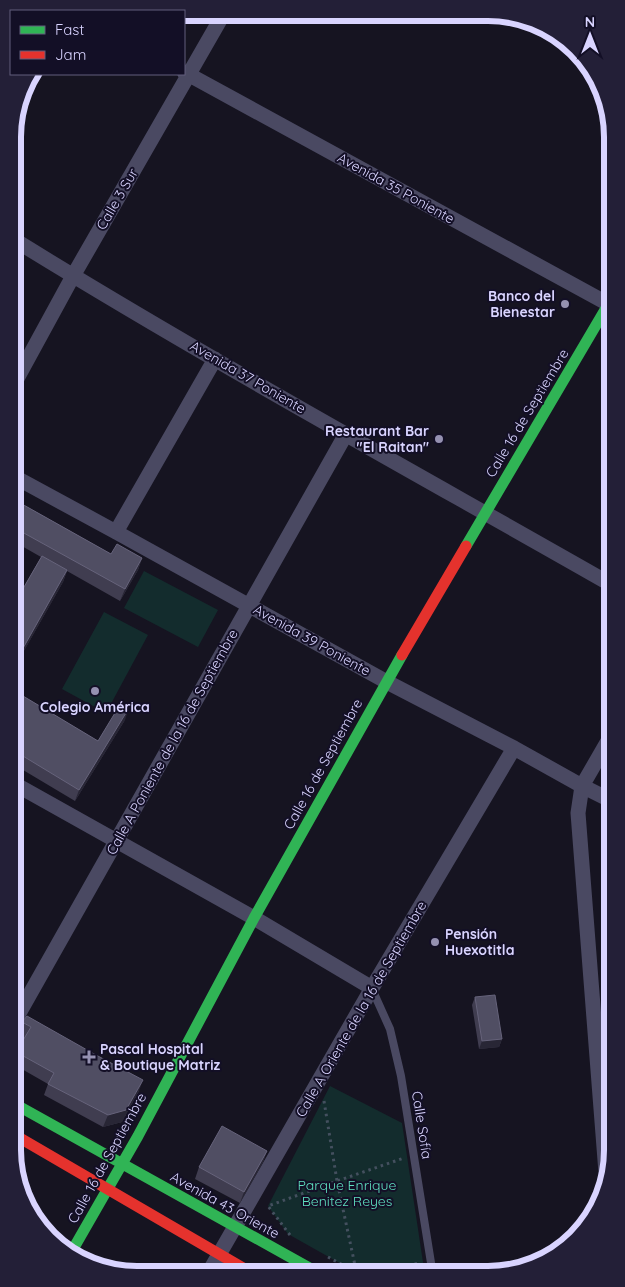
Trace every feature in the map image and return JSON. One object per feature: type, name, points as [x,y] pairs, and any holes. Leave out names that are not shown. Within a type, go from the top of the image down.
[{"type":"street","name":"Calle 3 Sur","points":[[21,371],[186,74],[219,21]]},
{"type":"street","name":"Avenida 35 Poniente","points":[[186,74],[604,298]]},
{"type":"street","name":"Avenida 37 Poniente","points":[[21,244],[346,434],[604,580]]},
{"type":"street","name":"Calle 16 de Septiembre","points":[[74,1247],[122,1164],[254,918],[387,682],[485,512],[604,314]]},
{"type":"street","points":[[116,532],[215,358]]},
{"type":"street","name":"Calle A Poniente de la 16 de Septiembre","points":[[21,1010],[346,434]]},
{"type":"street","name":"Avenida 39 Poniente","points":[[21,480],[387,682],[604,797]]},
{"type":"street","name":"Calle A Oriente de la 16 de Septiembre","points":[[213,1266],[372,988],[514,748]]},
{"type":"street","points":[[604,748],[582,786],[578,813],[604,1147]]},
{"type":"street","points":[[21,788],[254,918],[372,988]]},
{"type":"street","name":"Avenida 43 Oriente","points":[[21,1107],[306,1266]]},
{"type":"street","points":[[21,1139],[239,1266]]},
{"type":"lane","name":"Calle Sofía","points":[[372,988],[390,1029],[401,1076],[432,1266]]},
{"type":"path","points":[[324,1098],[337,1181],[355,1266]]},
{"type":"path","points":[[296,1238],[288,1234],[268,1206],[407,1157]]},
{"type":"path","points":[[328,1257],[345,1266]]},
{"type":"path","points":[[400,1266],[423,1262]]},
{"type":"green space","points":[[144,571],[218,610],[198,647],[124,608]]},
{"type":"green space","points":[[104,612],[148,635],[106,713],[62,689]]},
{"type":"green space","name":"Parque Enrique Benitez Reyes","points":[[330,1086],[402,1123],[424,1266],[345,1266],[288,1234],[268,1206]]},
{"type":"building","points":[[21,503],[111,554],[117,544],[142,558],[125,589],[21,531]]},
{"type":"building","points":[[42,556],[67,570],[21,652],[21,592]]},
{"type":"building","points":[[21,695],[98,741],[121,703],[129,708],[79,790],[21,755]]},
{"type":"building","points":[[495,995],[502,1039],[482,1041],[475,997]]},
{"type":"building","points":[[27,1016],[143,1080],[126,1110],[108,1115],[48,1084],[54,1073],[21,1055],[21,1044],[31,1027],[22,1022]]},
{"type":"building","points":[[222,1126],[267,1151],[244,1192],[199,1167]]},
{"type":"traffic: fast","points":[[466,546],[604,312]]},
{"type":"traffic: fast","points":[[74,1247],[138,1136],[254,918],[402,655]]},
{"type":"traffic: fast","points":[[21,1107],[306,1266]]},
{"type":"traffic: jam","points":[[402,655],[466,546]]},
{"type":"traffic: jam","points":[[21,1139],[240,1266]]},
{"type":"place","name":"Banco del Bienestar","points":[[565,304]]},
{"type":"place","name":"Restaurant Bar \"El Raitan\"","points":[[439,439]]},
{"type":"place","name":"Colegio América","points":[[95,691]]},
{"type":"place","name":"Pensión Huexotitla","points":[[435,942]]},
{"type":"place","name":"Pascal Hospital & Boutique Matriz","points":[[89,1057]]}]
